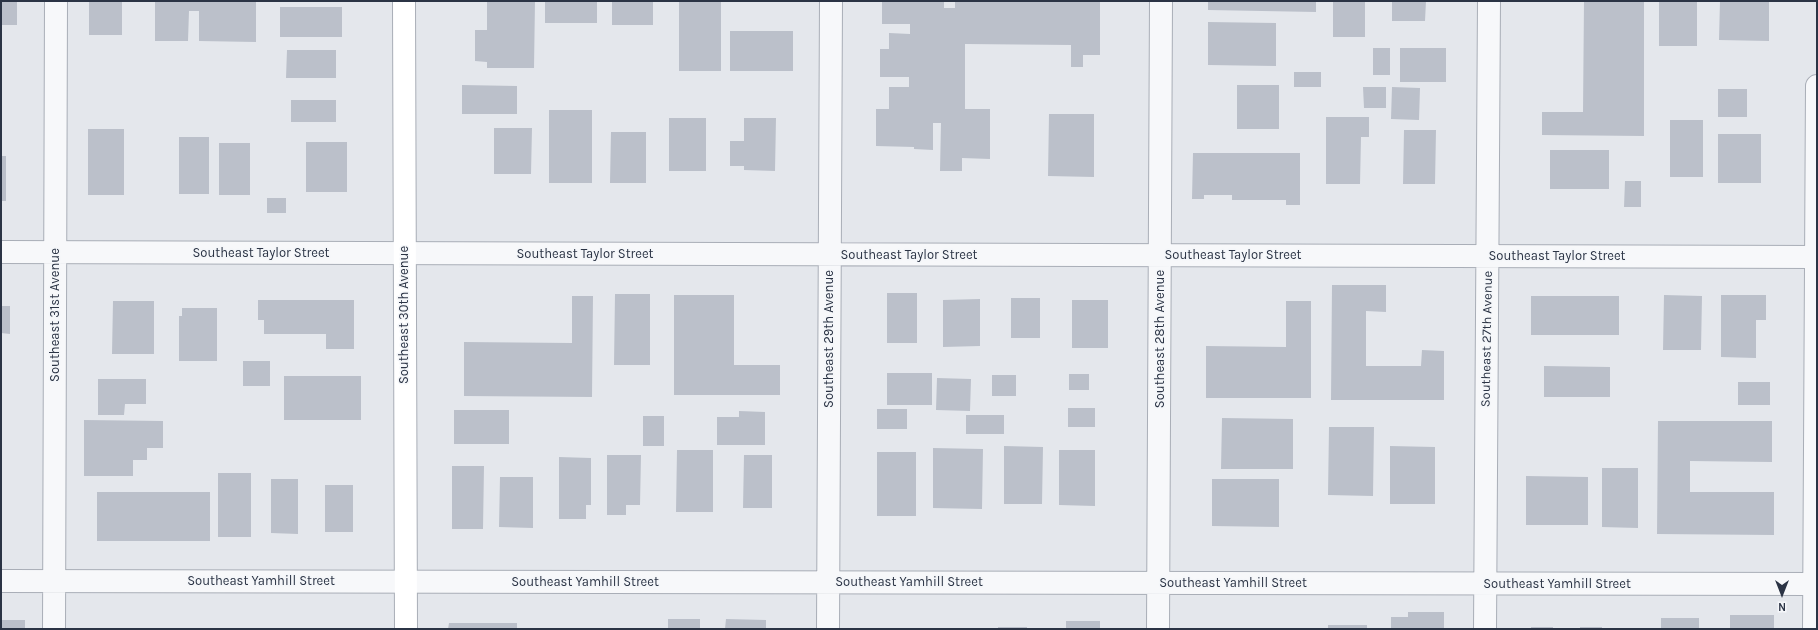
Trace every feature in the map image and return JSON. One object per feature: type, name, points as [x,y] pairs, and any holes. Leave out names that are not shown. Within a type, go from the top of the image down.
[{"type":"street","name":"Southeast 31st Avenue","points":[[54,629],[56,1]]},
{"type":"street","name":"Southeast 30th Avenue","points":[[404,1],[406,629]]},
{"type":"street","name":"Southeast 29th Avenue","points":[[828,629],[831,1]]},
{"type":"street","name":"Southeast 28th Avenue","points":[[1158,629],[1161,1]]},
{"type":"street","name":"Southeast 27th Avenue","points":[[1485,629],[1489,1]]},
{"type":"street","points":[[1814,629],[1816,584],[1817,86]]},
{"type":"street","name":"Southeast Taylor Street","points":[[1,252],[1817,257]]},
{"type":"street","name":"Southeast Yamhill Street","points":[[1,581],[1816,584]]},
{"type":"building","points":[[1,1],[17,1],[17,25],[1,25]]},
{"type":"building","points":[[89,1],[122,1],[122,35],[89,35]]},
{"type":"building","points":[[155,1],[256,1],[256,42],[199,41],[199,11],[189,11],[188,41],[155,41]]},
{"type":"building","points":[[487,1],[535,1],[534,68],[487,68],[487,62],[475,61],[475,30],[487,30]]},
{"type":"building","points":[[545,1],[597,1],[597,23],[545,23]]},
{"type":"building","points":[[612,1],[653,1],[653,25],[612,25]]},
{"type":"building","points":[[679,1],[721,1],[721,71],[679,71]]},
{"type":"building","points":[[882,1],[944,1],[944,8],[955,8],[955,1],[1100,1],[1100,55],[1083,55],[1083,67],[1071,67],[1071,45],[965,44],[965,109],[990,109],[990,159],[962,158],[962,171],[940,171],[941,123],[933,123],[933,150],[914,149],[914,147],[876,146],[876,109],[889,109],[889,87],[909,87],[909,77],[880,77],[880,49],[889,49],[889,33],[910,34],[910,24],[882,24]]},
{"type":"building","points":[[1208,1],[1316,1],[1316,12],[1208,10]]},
{"type":"building","points":[[1333,1],[1365,1],[1365,37],[1333,37]]},
{"type":"building","points":[[1392,1],[1426,1],[1425,21],[1392,21]]},
{"type":"building","points":[[1584,1],[1644,1],[1644,136],[1542,135],[1542,112],[1583,112]]},
{"type":"building","points":[[1659,1],[1697,1],[1697,46],[1659,46]]},
{"type":"building","points":[[1720,1],[1769,1],[1769,41],[1719,40]]},
{"type":"building","points":[[280,7],[342,7],[342,37],[280,37]]},
{"type":"building","points":[[1208,22],[1276,23],[1276,66],[1208,65]]},
{"type":"building","points":[[730,31],[793,31],[793,71],[730,71]]},
{"type":"building","points":[[1373,48],[1390,48],[1390,75],[1373,75]]},
{"type":"building","points":[[1400,48],[1446,48],[1446,82],[1400,82]]},
{"type":"building","points":[[287,50],[336,50],[336,78],[286,78]]},
{"type":"building","points":[[1294,72],[1321,72],[1321,87],[1294,87]]},
{"type":"building","points":[[462,85],[517,86],[517,114],[462,114]]},
{"type":"building","points":[[1237,85],[1279,85],[1279,129],[1237,129]]},
{"type":"building","points":[[1363,87],[1386,87],[1386,108],[1364,108]]},
{"type":"building","points":[[1392,87],[1420,88],[1419,120],[1391,119]]},
{"type":"building","points":[[1718,89],[1747,89],[1747,117],[1718,117]]},
{"type":"building","points":[[291,100],[336,100],[336,122],[291,122]]},
{"type":"building","points":[[549,110],[592,110],[592,183],[549,183]]},
{"type":"building","points":[[1049,114],[1094,114],[1094,177],[1048,176]]},
{"type":"building","points":[[1326,117],[1369,117],[1369,137],[1361,137],[1360,184],[1326,184]]},
{"type":"building","points":[[669,118],[706,118],[706,171],[669,171]]},
{"type":"building","points":[[744,118],[776,118],[775,171],[744,170],[744,166],[730,166],[730,141],[744,141]]},
{"type":"building","points":[[1670,120],[1703,120],[1703,177],[1670,177]]},
{"type":"building","points":[[494,128],[532,128],[531,174],[494,174]]},
{"type":"building","points":[[88,129],[124,129],[124,195],[88,195]]},
{"type":"building","points":[[1404,130],[1436,130],[1435,184],[1403,184]]},
{"type":"building","points":[[611,132],[646,132],[646,183],[610,183]]},
{"type":"building","points":[[1718,134],[1761,134],[1761,183],[1718,183]]},
{"type":"building","points":[[179,137],[209,137],[209,194],[179,194]]},
{"type":"building","points":[[306,142],[347,142],[347,192],[306,192]]},
{"type":"building","points":[[219,143],[250,143],[250,195],[219,195]]},
{"type":"building","points":[[1550,150],[1609,150],[1609,189],[1550,189]]},
{"type":"building","points":[[1193,153],[1300,153],[1300,205],[1286,205],[1286,200],[1232,200],[1232,195],[1204,195],[1204,199],[1192,199]]},
{"type":"building","points":[[1,156],[6,156],[6,201],[1,201]]},
{"type":"building","points":[[1625,181],[1641,181],[1641,207],[1624,207]]},
{"type":"building","points":[[267,198],[286,198],[286,213],[267,213]]},
{"type":"building","points":[[1332,285],[1386,285],[1386,312],[1366,311],[1366,366],[1421,366],[1422,350],[1444,351],[1444,400],[1331,400]]},
{"type":"building","points":[[887,293],[917,293],[917,343],[887,343]]},
{"type":"building","points":[[615,294],[650,294],[650,365],[614,365]]},
{"type":"building","points":[[674,295],[734,295],[734,365],[780,365],[780,395],[674,395]]},
{"type":"building","points":[[1664,295],[1702,296],[1701,350],[1663,350]]},
{"type":"building","points":[[1721,295],[1766,295],[1766,320],[1756,320],[1756,358],[1721,357]]},
{"type":"building","points":[[572,296],[593,296],[592,397],[464,396],[464,342],[572,343]]},
{"type":"building","points":[[1531,296],[1619,296],[1619,335],[1531,335]]},
{"type":"building","points":[[1011,298],[1040,298],[1040,338],[1011,338]]},
{"type":"building","points":[[980,299],[980,346],[943,347],[943,300]]},
{"type":"building","points":[[258,300],[354,300],[354,349],[326,349],[326,334],[264,334],[264,320],[258,320]]},
{"type":"building","points":[[1072,300],[1108,300],[1108,348],[1072,348]]},
{"type":"building","points":[[113,301],[154,301],[154,354],[112,354]]},
{"type":"building","points":[[1286,301],[1311,301],[1311,398],[1206,398],[1206,346],[1286,347]]},
{"type":"building","points":[[1,306],[10,306],[10,334],[1,333]]},
{"type":"building","points":[[182,308],[217,308],[217,361],[179,361],[179,316],[182,316]]},
{"type":"building","points":[[243,361],[270,361],[270,386],[243,386]]},
{"type":"building","points":[[1544,366],[1610,367],[1610,397],[1544,397]]},
{"type":"building","points":[[887,373],[932,373],[932,405],[887,405]]},
{"type":"building","points":[[1069,374],[1089,374],[1089,390],[1069,390]]},
{"type":"building","points":[[992,375],[1016,375],[1016,396],[992,396]]},
{"type":"building","points":[[284,376],[361,376],[361,420],[284,420]]},
{"type":"building","points":[[937,378],[971,379],[970,411],[936,410]]},
{"type":"building","points":[[98,379],[146,379],[146,404],[125,404],[124,415],[98,415]]},
{"type":"building","points":[[1738,382],[1770,382],[1770,405],[1738,405]]},
{"type":"building","points":[[1068,408],[1095,408],[1095,427],[1068,427]]},
{"type":"building","points":[[877,409],[907,409],[907,429],[877,429]]},
{"type":"building","points":[[454,410],[509,410],[509,444],[454,444]]},
{"type":"building","points":[[739,411],[765,412],[765,445],[717,445],[717,417],[739,417]]},
{"type":"building","points":[[966,415],[1004,415],[1004,434],[966,434]]},
{"type":"building","points":[[643,416],[664,416],[664,446],[643,446]]},
{"type":"building","points":[[1222,418],[1293,419],[1293,469],[1221,469]]},
{"type":"building","points":[[84,420],[163,421],[163,448],[147,448],[147,460],[133,460],[133,476],[84,476]]},
{"type":"building","points":[[1658,421],[1772,421],[1772,462],[1690,461],[1690,492],[1774,492],[1774,535],[1657,534]]},
{"type":"building","points":[[1329,427],[1374,427],[1373,496],[1328,495]]},
{"type":"building","points":[[1004,446],[1043,447],[1042,504],[1004,504]]},
{"type":"building","points":[[1390,446],[1435,447],[1435,504],[1390,504]]},
{"type":"building","points":[[933,448],[983,449],[982,509],[933,508]]},
{"type":"building","points":[[677,450],[713,450],[713,512],[676,512]]},
{"type":"building","points":[[1059,450],[1095,450],[1095,506],[1059,505]]},
{"type":"building","points":[[877,452],[916,452],[916,516],[877,516]]},
{"type":"building","points":[[607,455],[641,455],[640,505],[626,505],[626,515],[607,515]]},
{"type":"building","points":[[744,455],[772,455],[772,508],[743,508]]},
{"type":"building","points":[[559,457],[591,458],[591,505],[586,505],[586,519],[559,519]]},
{"type":"building","points":[[452,466],[484,466],[483,529],[452,529]]},
{"type":"building","points":[[1602,468],[1638,468],[1638,528],[1602,527]]},
{"type":"building","points":[[218,473],[251,473],[251,537],[218,537]]},
{"type":"building","points":[[1526,476],[1588,477],[1588,525],[1526,525]]},
{"type":"building","points":[[500,477],[533,477],[533,528],[499,527]]},
{"type":"building","points":[[271,479],[298,479],[298,534],[271,533]]},
{"type":"building","points":[[1212,479],[1279,479],[1279,527],[1212,526]]},
{"type":"building","points":[[325,485],[353,485],[353,532],[325,532]]},
{"type":"building","points":[[97,492],[210,492],[210,541],[97,541]]},
{"type":"building","points":[[1408,612],[1444,612],[1444,629],[1391,629],[1391,617],[1408,617]]},
{"type":"building","points":[[1730,615],[1774,615],[1774,629],[1730,629]]},
{"type":"building","points":[[1661,618],[1699,618],[1699,629],[1661,629]]},
{"type":"building","points":[[668,619],[700,619],[700,629],[668,629]]},
{"type":"building","points":[[726,619],[766,620],[766,629],[725,629]]},
{"type":"building","points":[[1,620],[25,620],[25,629],[1,629]]},
{"type":"building","points":[[1066,621],[1100,621],[1100,629],[1066,629]]},
{"type":"building","points":[[449,623],[517,623],[517,629],[448,629]]},
{"type":"building","points":[[1328,625],[1367,625],[1367,629],[1328,629]]},
{"type":"building","points":[[998,627],[1027,627],[1027,629],[998,629]]},
{"type":"building","points":[[1531,627],[1553,627],[1553,629],[1531,629]]},
{"type":"building","points":[[1580,627],[1602,627],[1602,629],[1580,629]]}]
